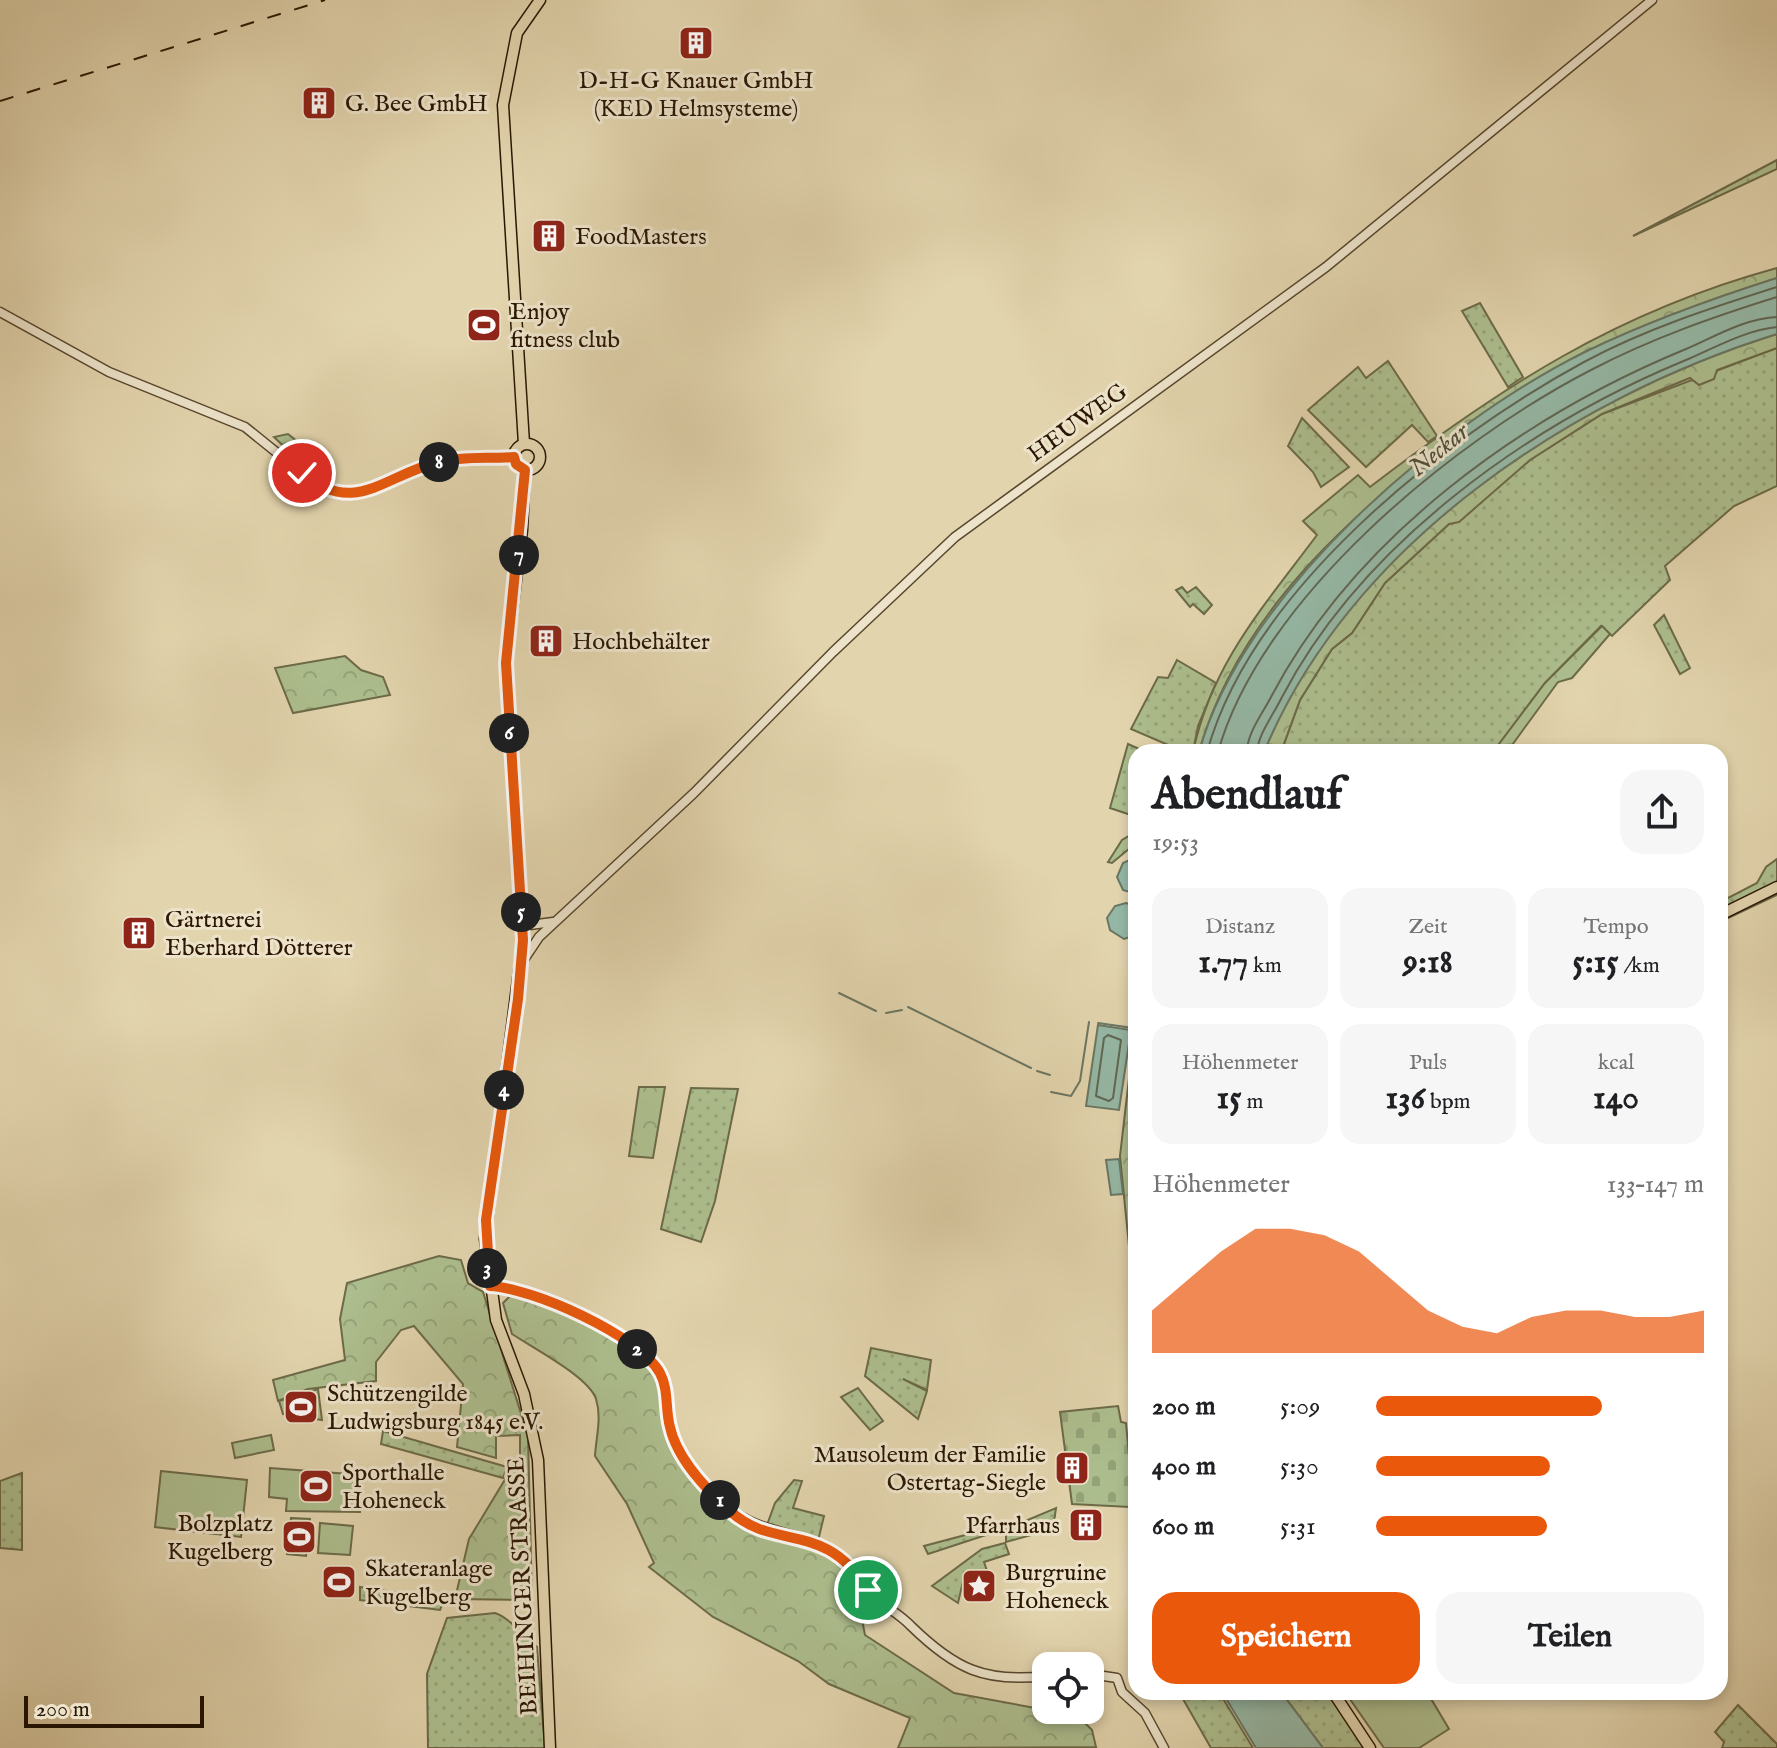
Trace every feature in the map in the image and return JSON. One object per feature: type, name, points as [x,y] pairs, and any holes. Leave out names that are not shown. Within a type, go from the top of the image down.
[{"type":"main road","points":[[524,444],[503,105],[517,33],[540,0]]},
{"type":"main road","points":[[524,444],[536,447],[540,458],[535,466],[525,470],[516,464],[514,457],[517,448],[524,444]]},
{"type":"main road","name":"BEIHINGER STRASSE","points":[[525,470],[522,530],[507,644],[509,737],[522,926],[521,965],[486,1220],[490,1286],[496,1320],[529,1410],[538,1460],[550,1748]]},
{"type":"main road","points":[[1728,911],[1777,887]]},
{"type":"main road","points":[[1338,1700],[1370,1748]]},
{"type":"street","name":"HEUWEG","points":[[521,965],[531,946],[955,537],[1326,267],[1652,0]]},
{"type":"street","points":[[0,312],[109,372],[245,427],[312,481],[332,492],[361,493],[444,460],[514,457]]},
{"type":"street","points":[[522,926],[548,925],[561,918]]},
{"type":"street","points":[[522,926],[533,934],[546,932]]},
{"type":"street","points":[[490,1286],[525,1293],[577,1316],[630,1343],[651,1361],[665,1384],[670,1428],[682,1456],[739,1518],[764,1529],[815,1543],[843,1558],[878,1601],[938,1650],[972,1672],[1008,1679],[1032,1677]]},
{"type":"street","points":[[1104,1675],[1114,1675],[1122,1692],[1128,1695]]},
{"type":"street","points":[[1133,1700],[1145,1713],[1164,1748]]},
{"type":"green space","points":[[1777,160],[1777,169],[1633,236]]},
{"type":"green space","points":[[1777,268],[1777,278],[1656,321],[1572,359],[1439,449],[1352,521],[1312,561],[1276,604],[1244,650],[1218,700],[1202,744],[1195,744],[1213,691],[1242,637],[1317,535],[1303,521],[1358,475],[1370,487],[1466,417],[1562,356],[1612,330],[1719,286]]},
{"type":"green space","points":[[1480,303],[1523,377],[1508,387],[1462,311]]},
{"type":"green space","points":[[1777,334],[1777,348],[1717,370],[1714,379],[1699,385],[1690,378],[1602,414],[1530,460],[1459,522],[1449,524],[1385,583],[1352,633],[1332,649],[1300,700],[1284,744],[1268,744],[1302,678],[1351,609],[1409,546],[1475,490],[1546,440],[1622,397],[1699,362]]},
{"type":"green space","points":[[1777,348],[1777,486],[1734,506],[1665,566],[1670,580],[1612,636],[1601,626],[1545,683],[1499,744],[1284,744],[1300,700],[1332,649],[1352,633],[1385,583],[1449,524],[1459,521],[1530,460],[1602,414]]},
{"type":"green space","points":[[1388,361],[1437,436],[1428,442],[1412,425],[1366,467],[1308,410],[1358,367],[1366,378]]},
{"type":"green space","points":[[1302,418],[1349,467],[1321,487],[1313,472],[1288,446]]},
{"type":"green space","points":[[288,434],[303,446],[314,462],[308,469],[274,437]]},
{"type":"green space","points":[[1182,587],[1187,593],[1196,587],[1212,605],[1204,614],[1193,604],[1190,607],[1176,590]]},
{"type":"green space","points":[[1664,615],[1690,668],[1680,674],[1654,625]]},
{"type":"green space","points":[[1602,626],[1610,634],[1572,678],[1558,682],[1513,744],[1499,744],[1545,683]]},
{"type":"green space","points":[[345,656],[361,670],[383,677],[390,695],[293,713],[275,668]]},
{"type":"green space","points":[[1177,660],[1216,683],[1198,726],[1195,744],[1166,744],[1131,729],[1158,677],[1168,678]]},
{"type":"green space","points":[[1128,744],[1128,814],[1110,808]]},
{"type":"green space","points":[[1128,836],[1128,850],[1112,863],[1108,862],[1122,840]]},
{"type":"green space","points":[[1777,859],[1777,895],[1728,918],[1728,898],[1757,883],[1766,867]]},
{"type":"green space","points":[[639,1087],[665,1087],[653,1158],[629,1156]]},
{"type":"green space","points":[[1128,1087],[1128,1236],[1120,1156]]},
{"type":"green space","points":[[691,1088],[738,1089],[715,1201],[701,1242],[661,1229]]},
{"type":"green space","points":[[439,1256],[461,1260],[468,1283],[483,1292],[528,1436],[532,1600],[455,1599],[469,1539],[512,1468],[520,1465],[520,1435],[496,1436],[496,1458],[457,1447],[463,1384],[414,1326],[401,1330],[376,1362],[376,1381],[308,1389],[278,1401],[273,1380],[345,1360],[340,1319],[347,1283]]},
{"type":"green space","points":[[512,1294],[524,1296],[589,1325],[649,1362],[660,1382],[667,1426],[712,1496],[748,1525],[831,1559],[844,1571],[856,1593],[865,1635],[954,1693],[1032,1707],[1032,1724],[1086,1724],[1092,1730],[1096,1747],[898,1748],[910,1718],[829,1684],[798,1661],[713,1617],[649,1567],[654,1563],[627,1504],[595,1456],[599,1420],[596,1399],[572,1372],[512,1334],[503,1303]]},
{"type":"green space","points":[[871,1348],[931,1360],[927,1390],[903,1379],[927,1391],[918,1419],[865,1376]]},
{"type":"green space","points":[[858,1388],[883,1421],[870,1430],[841,1397]]},
{"type":"green space","name":"Schützengilde Ludwigsburg 1845 e.V.","points":[[318,1389],[322,1420],[283,1414],[279,1401]]},
{"type":"green space","points":[[1118,1406],[1121,1422],[1126,1423],[1128,1507],[1072,1504],[1060,1412]]},
{"type":"green space","points":[[383,1431],[507,1467],[503,1478],[381,1444]]},
{"type":"green space","points":[[271,1435],[274,1450],[235,1458],[232,1443]]},
{"type":"green space","name":"Sporthalle Hoheneck","points":[[270,1468],[362,1475],[360,1512],[286,1511],[287,1499],[269,1497]]},
{"type":"green space","points":[[161,1471],[247,1480],[241,1537],[155,1527]]},
{"type":"green space","points":[[22,1473],[22,1550],[0,1548],[0,1481]]},
{"type":"green space","points":[[794,1480],[802,1481],[793,1508],[824,1516],[818,1541],[767,1525],[775,1503]]},
{"type":"green space","points":[[1056,1508],[1053,1529],[1006,1542],[1006,1529]]},
{"type":"green space","points":[[291,1518],[310,1519],[306,1556],[287,1554]]},
{"type":"green space","points":[[320,1523],[353,1526],[350,1555],[318,1553]]},
{"type":"green space","points":[[988,1529],[989,1534],[928,1554],[924,1546]]},
{"type":"green space","points":[[1005,1543],[1009,1554],[984,1562],[988,1574],[964,1577],[958,1603],[932,1586],[982,1549]]},
{"type":"green space","points":[[360,1587],[444,1600],[440,1610],[360,1600]]},
{"type":"green space","points":[[495,1613],[537,1647],[545,1748],[428,1748],[427,1674],[447,1618]]},
{"type":"green space","points":[[1184,1700],[1224,1700],[1253,1748],[1211,1748]]},
{"type":"green space","points":[[1287,1700],[1333,1700],[1365,1748],[1323,1748]]},
{"type":"green space","points":[[1351,1700],[1432,1700],[1449,1729],[1419,1748],[1384,1748]]},
{"type":"green space","points":[[1738,1705],[1777,1744],[1777,1748],[1722,1748],[1724,1742],[1715,1732]]},
{"type":"water","name":"Neckar","points":[[1777,278],[1777,334],[1699,362],[1621,397],[1546,440],[1475,490],[1409,546],[1351,609],[1302,678],[1268,744],[1202,744],[1222,692],[1258,632],[1302,574],[1354,519],[1411,468],[1470,422],[1529,383],[1585,352],[1728,294]]},
{"type":"water","points":[[1128,861],[1128,892],[1123,890],[1117,877],[1123,863]]},
{"type":"water","points":[[1128,904],[1128,938],[1124,939],[1110,930],[1107,918],[1115,906]]},
{"type":"water","points":[[1098,1025],[1128,1030],[1119,1110],[1086,1106]]},
{"type":"water","points":[[1119,1159],[1123,1194],[1111,1195],[1106,1160]]},
{"type":"water","points":[[1227,1700],[1287,1700],[1323,1748],[1256,1748]]},
{"type":"waterway","points":[[839,993],[876,1011]]},
{"type":"waterway","points":[[908,1007],[1031,1068]]},
{"type":"waterway","points":[[886,1013],[902,1010]]},
{"type":"waterway","points":[[1051,1092],[1071,1096],[1080,1081],[1089,1022]]},
{"type":"waterway","points":[[1098,1023],[1128,1027]]},
{"type":"waterway","points":[[1037,1071],[1050,1075]]},
{"type":"railway","points":[[0,101],[325,0]]},
{"type":"place","name":"D-H-G Knauer GmbH (KED Helmsysteme)","points":[[696,43]]},
{"type":"place","name":"G. Bee GmbH","points":[[319,103]]},
{"type":"place","name":"FoodMasters","points":[[549,236]]},
{"type":"place","name":"Enjoy fitness club","points":[[484,325]]},
{"type":"place","name":"Hochbehälter","points":[[546,641]]},
{"type":"place","name":"Gärtnerei Eberhard Dötterer","points":[[139,933]]},
{"type":"place","name":"Schützengilde Ludwigsburg 1845 e.V.","points":[[301,1407]]},
{"type":"place","name":"Mausoleum der Familie Ostertag-Siegle","points":[[1072,1468]]},
{"type":"place","name":"Sporthalle Hoheneck","points":[[316,1486]]},
{"type":"place","name":"Pfarrhaus","points":[[1086,1525]]},
{"type":"place","name":"Bolzplatz Kugelberg","points":[[299,1537]]},
{"type":"place","name":"Skateranlage Kugelberg","points":[[339,1582]]},
{"type":"place","name":"Burgruine Hoheneck","points":[[979,1586]]},
{"type":"route","points":[[302,473],[322,488],[354,494],[432,463],[452,459],[514,457],[516,464],[525,470],[520,551],[510,608],[506,663],[523,940],[518,999],[489,1188],[485,1239],[490,1286],[532,1295],[630,1343],[659,1371],[666,1390],[670,1428],[678,1449],[730,1511],[764,1529],[801,1537],[829,1549],[856,1570],[868,1590]]}]
